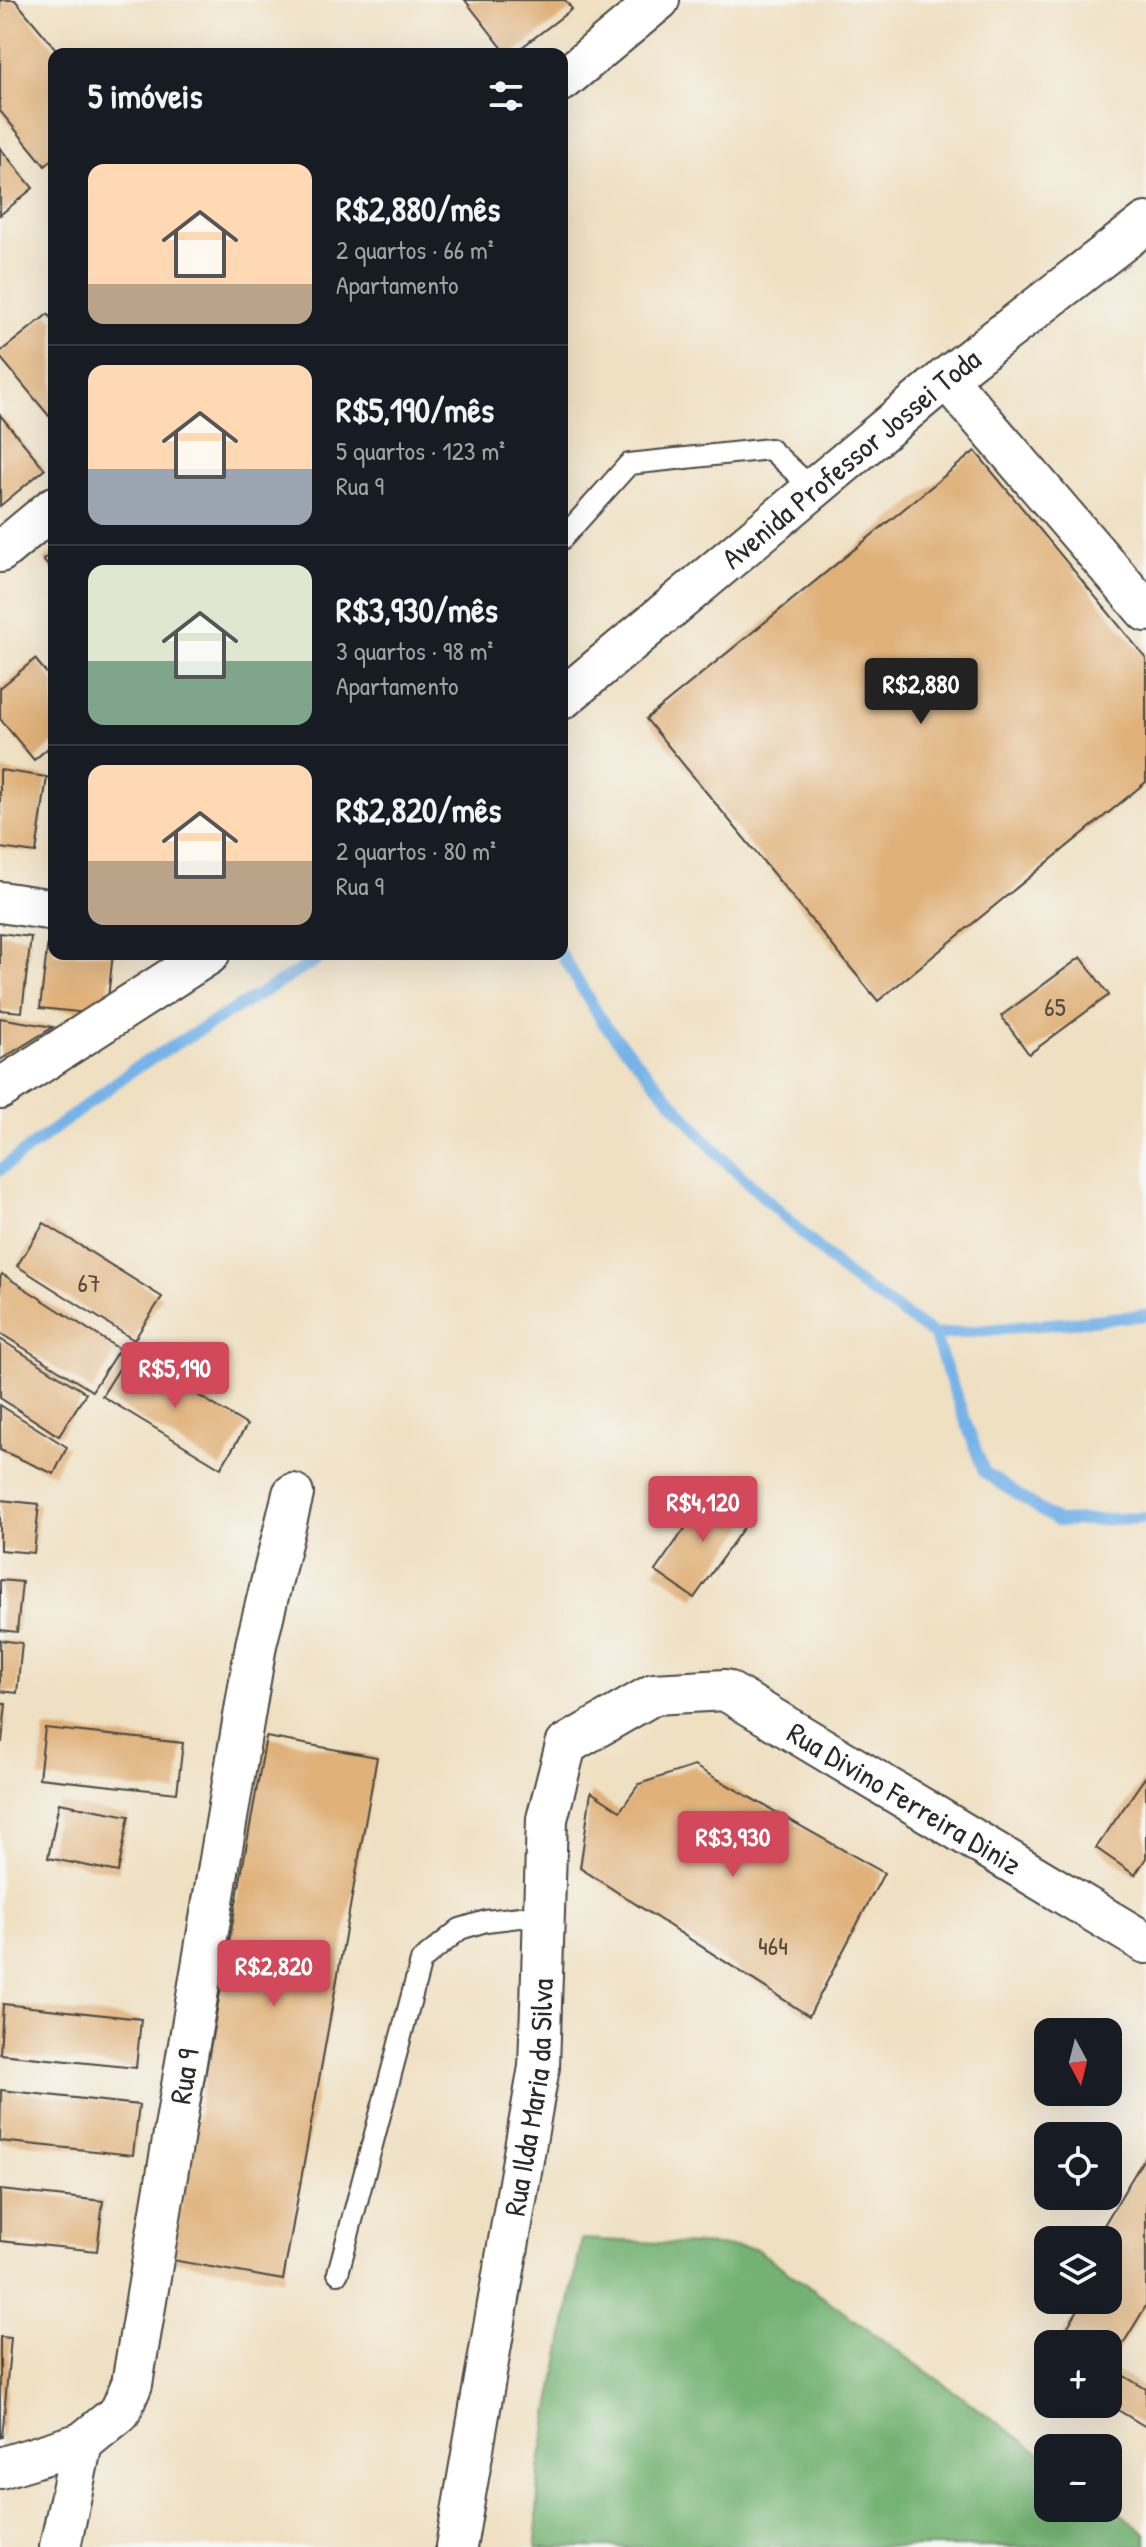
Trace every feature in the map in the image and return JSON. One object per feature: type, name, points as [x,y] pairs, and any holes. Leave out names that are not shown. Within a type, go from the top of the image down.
[{"type":"street","points":[[568,76],[659,0]]},
{"type":"street","name":"Avenida Professor Jossei Toda","points":[[568,694],[946,378],[1146,223]]},
{"type":"street","points":[[946,378],[1146,611]]},
{"type":"street","points":[[4,542],[48,511]]},
{"type":"street","points":[[0,902],[48,909]]},
{"type":"street","points":[[0,1089],[200,960]]},
{"type":"street","name":"Rua 9","points":[[82,2443],[120,2412],[132,2384],[256,1645],[293,1494]]},
{"type":"street","name":"Rua Divino Ferreira Diniz","points":[[654,1694],[725,1690],[1146,1943]]},
{"type":"street","name":"Rua Ilda Maria da Silva","points":[[456,2547],[539,2067],[547,1819],[566,1745],[654,1694]]},
{"type":"street","points":[[0,2468],[82,2443],[60,2547]]},
{"type":"lane","points":[[568,532],[629,464],[770,449],[813,489]]},
{"type":"lane","points":[[338,2273],[421,1961],[460,1929],[486,1921],[545,1914]]},
{"type":"green space","points":[[582,2239],[755,2248],[1034,2449],[1034,2522],[1122,2522],[1122,2514],[1146,2534],[1146,2547],[536,2547],[539,2467]]},
{"type":"building","points":[[0,0],[15,0],[55,48],[48,48],[48,163],[45,166],[0,111]]},
{"type":"building","points":[[465,0],[565,0],[572,9],[521,48],[502,48]]},
{"type":"building","points":[[0,148],[33,188],[0,215]]},
{"type":"building","points":[[48,314],[48,415],[0,357],[0,352]]},
{"type":"building","points":[[0,415],[45,469],[0,506]]},
{"type":"building","points":[[975,451],[1146,658],[1146,782],[878,1001],[646,719]]},
{"type":"building","points":[[35,659],[48,675],[48,748],[34,760],[0,719],[0,688]]},
{"type":"building","points":[[0,770],[47,777],[36,853],[0,848]]},
{"type":"building","points":[[0,933],[31,937],[22,1012],[0,1010]]},
{"type":"building","points":[[48,940],[48,960],[112,960],[106,1015],[40,1008]]},
{"type":"building","points":[[1081,957],[1109,995],[1029,1054],[1001,1016]]},
{"type":"building","points":[[0,1018],[53,1027],[0,1060]]},
{"type":"building","points":[[44,1223],[162,1297],[134,1340],[17,1266]]},
{"type":"building","points":[[2,1274],[119,1349],[92,1391],[0,1333]]},
{"type":"building","points":[[0,1339],[86,1393],[59,1436],[0,1398]]},
{"type":"building","points":[[129,1353],[247,1425],[221,1468],[102,1396]]},
{"type":"building","points":[[0,1405],[67,1447],[54,1474],[0,1450]]},
{"type":"building","points":[[712,1490],[751,1517],[694,1598],[655,1571]]},
{"type":"building","points":[[0,1500],[39,1504],[34,1553],[0,1550]]},
{"type":"building","points":[[0,1580],[22,1582],[17,1632],[0,1630]]},
{"type":"building","points":[[0,1640],[22,1643],[17,1693],[0,1691]]},
{"type":"building","points":[[0,1704],[6,1704],[2,1742],[0,1742]]},
{"type":"building","points":[[45,1728],[183,1743],[177,1793],[39,1778]]},
{"type":"building","points":[[266,1737],[377,1757],[283,2280],[172,2260]]},
{"type":"building","points":[[694,1766],[884,1873],[809,2016],[580,1868],[591,1792],[620,1811],[639,1784]]},
{"type":"building","points":[[1146,1776],[1146,1858],[1135,1875],[1096,1848]]},
{"type":"building","points":[[59,1803],[129,1816],[118,1872],[48,1858]]},
{"type":"building","points":[[3,2004],[141,2019],[136,2068],[0,2054]]},
{"type":"building","points":[[1,2090],[139,2105],[133,2155],[0,2141]]},
{"type":"building","points":[[1146,2155],[1146,2306],[1122,2346],[1122,2330],[1066,2330],[1075,2314],[1122,2314],[1122,2226],[1103,2226],[1113,2210],[1122,2210],[1122,2195]]},
{"type":"building","points":[[0,2190],[103,2201],[97,2251],[0,2241]]},
{"type":"building","points":[[0,2337],[11,2338],[2,2437],[0,2437]]},
{"type":"building","points":[[1122,2375],[1146,2389],[1146,2427],[1122,2412]]},
{"type":"waterway","points":[[0,1170],[134,1069],[317,960]]},
{"type":"waterway","points":[[565,960],[604,1024],[720,1156],[849,1277],[934,1335],[1146,1315]]},
{"type":"waterway","points":[[934,1335],[984,1472],[1057,1521],[1146,1518]]}]
